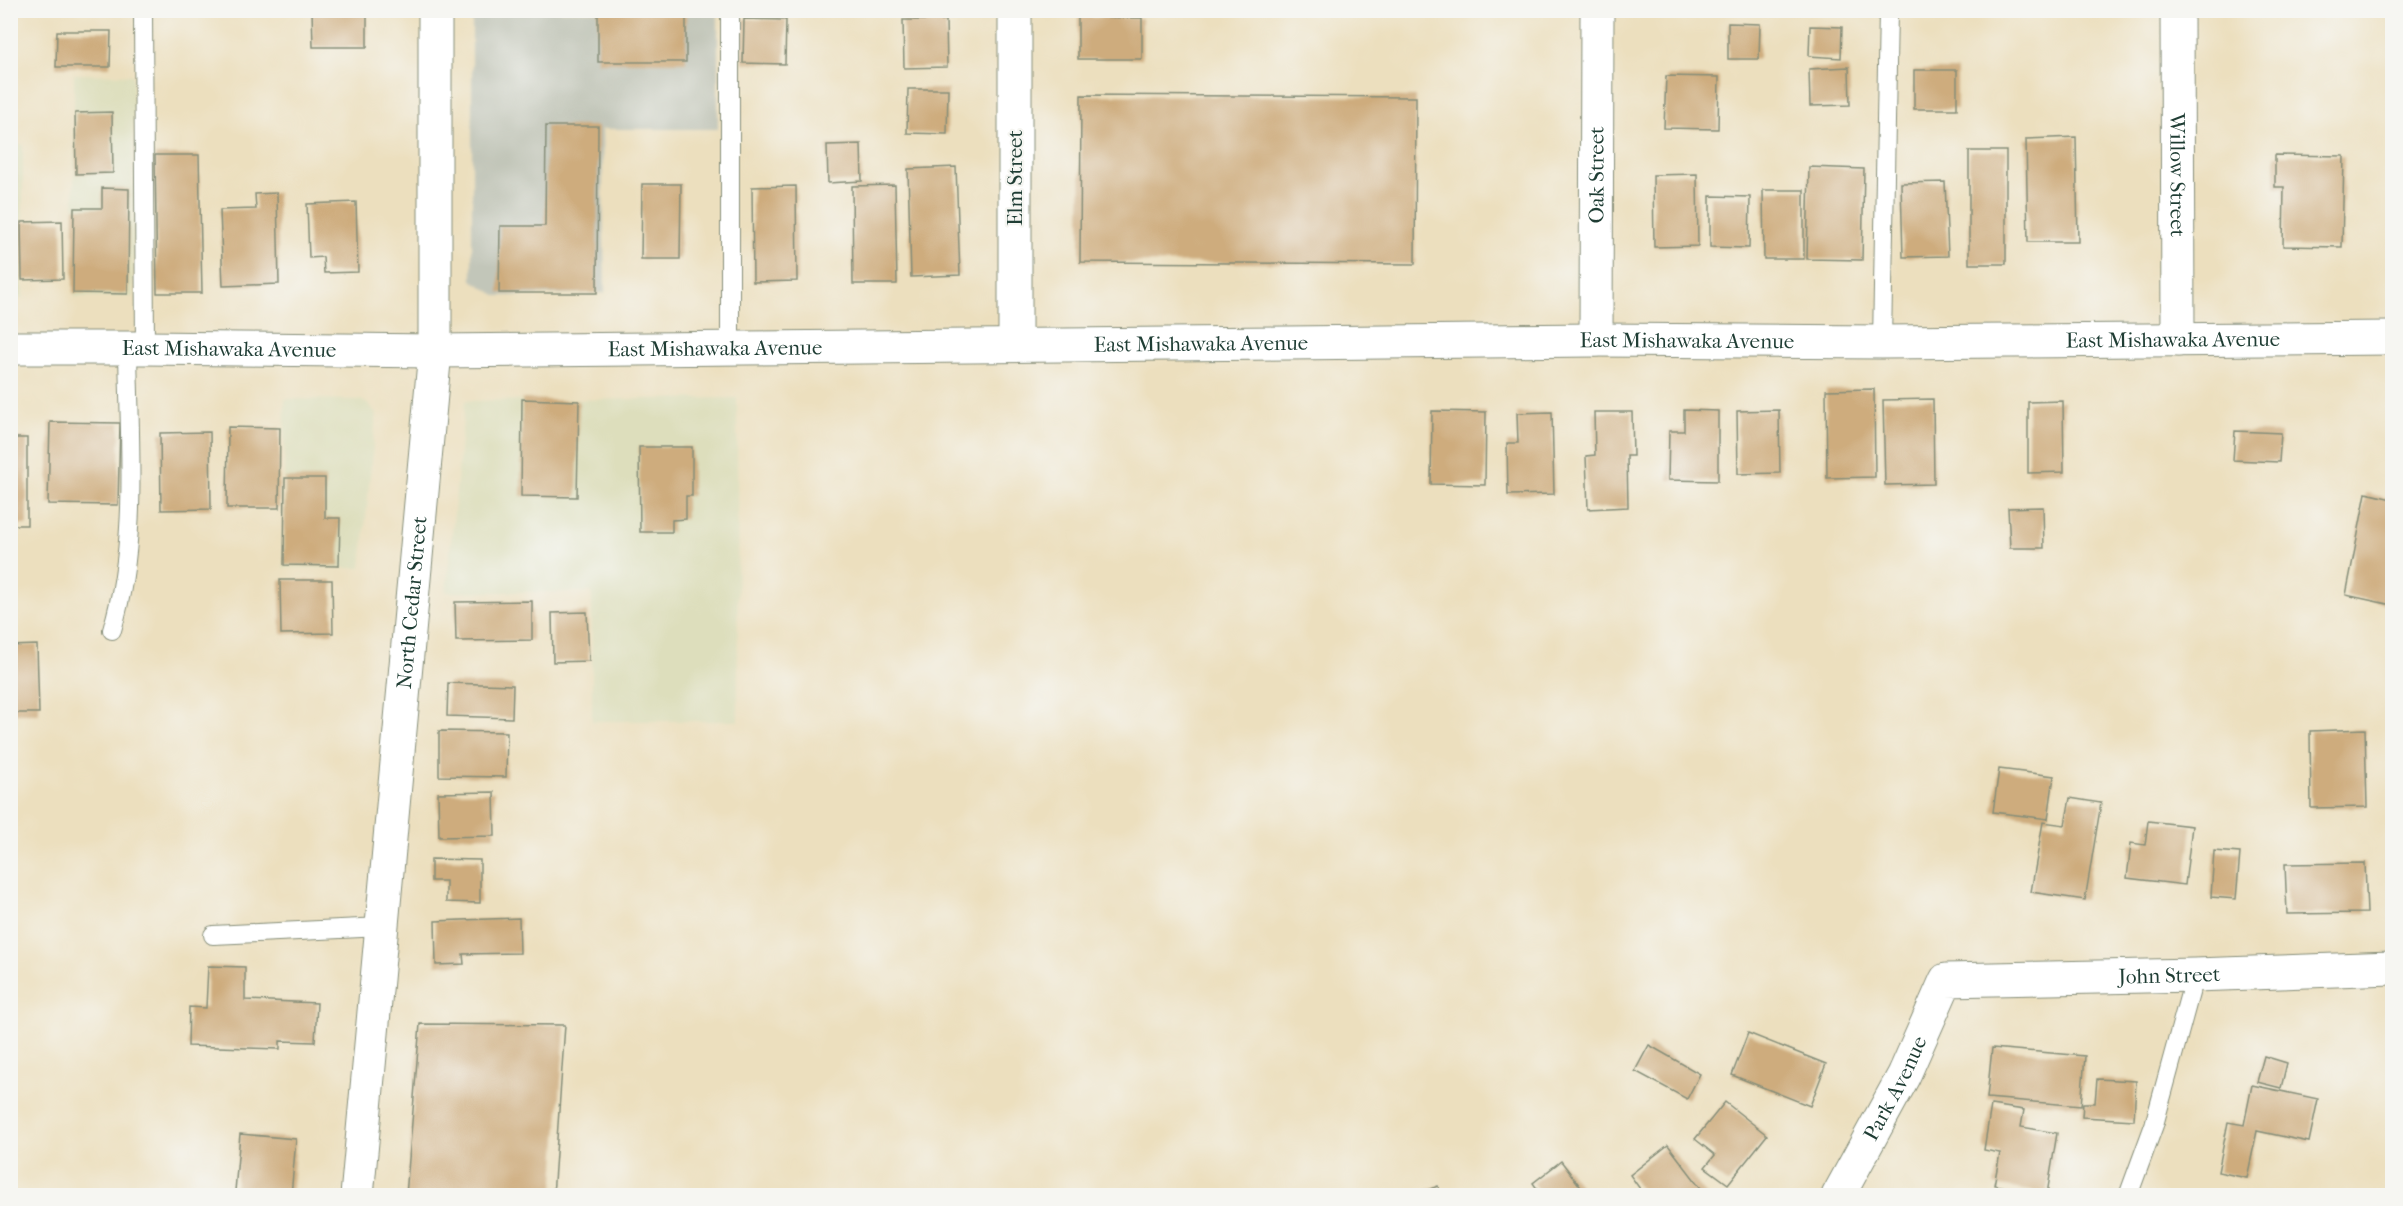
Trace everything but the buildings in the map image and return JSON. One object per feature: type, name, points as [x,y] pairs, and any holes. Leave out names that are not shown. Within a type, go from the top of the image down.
[{"type":"street","name":"North Cedar Street","points":[[357,1196],[435,351],[435,10]]},
{"type":"street","name":"Elm Street","points":[[1014,345],[1015,10]]},
{"type":"street","name":"Oak Street","points":[[1596,340],[1597,10]]},
{"type":"street","name":"Willow Street","points":[[2177,10],[2178,340]]},
{"type":"street","name":"East Mishawaka Avenue","points":[[10,348],[435,351],[730,350],[1596,340],[1882,342],[2392,338]]},
{"type":"street","name":"John Street","points":[[1946,980],[2392,968]]},
{"type":"street","name":"Park Avenue","points":[[1838,1196],[1904,1075],[1946,980]]},
{"type":"lane","points":[[112,630],[121,599],[129,512],[136,348],[143,10]]},
{"type":"lane","points":[[730,10],[730,350]]},
{"type":"lane","points":[[1882,342],[1888,10]]},
{"type":"lane","points":[[213,934],[382,927]]},
{"type":"lane","points":[[2128,1196],[2154,1125],[2195,975]]},
{"type":"shaded area","points":[[472,11],[718,11],[718,129],[602,129],[605,293],[497,296],[472,280]]},
{"type":"shaded area","points":[[74,74],[133,75],[133,297],[74,297]]},
{"type":"shaded area","points":[[10,145],[23,145],[23,298],[11,298]]},
{"type":"shaded area","points":[[737,398],[738,721],[592,721],[592,592],[446,592],[465,401]]},
{"type":"shaded area","points":[[285,399],[360,400],[370,405],[376,415],[361,568],[283,568]]}]
